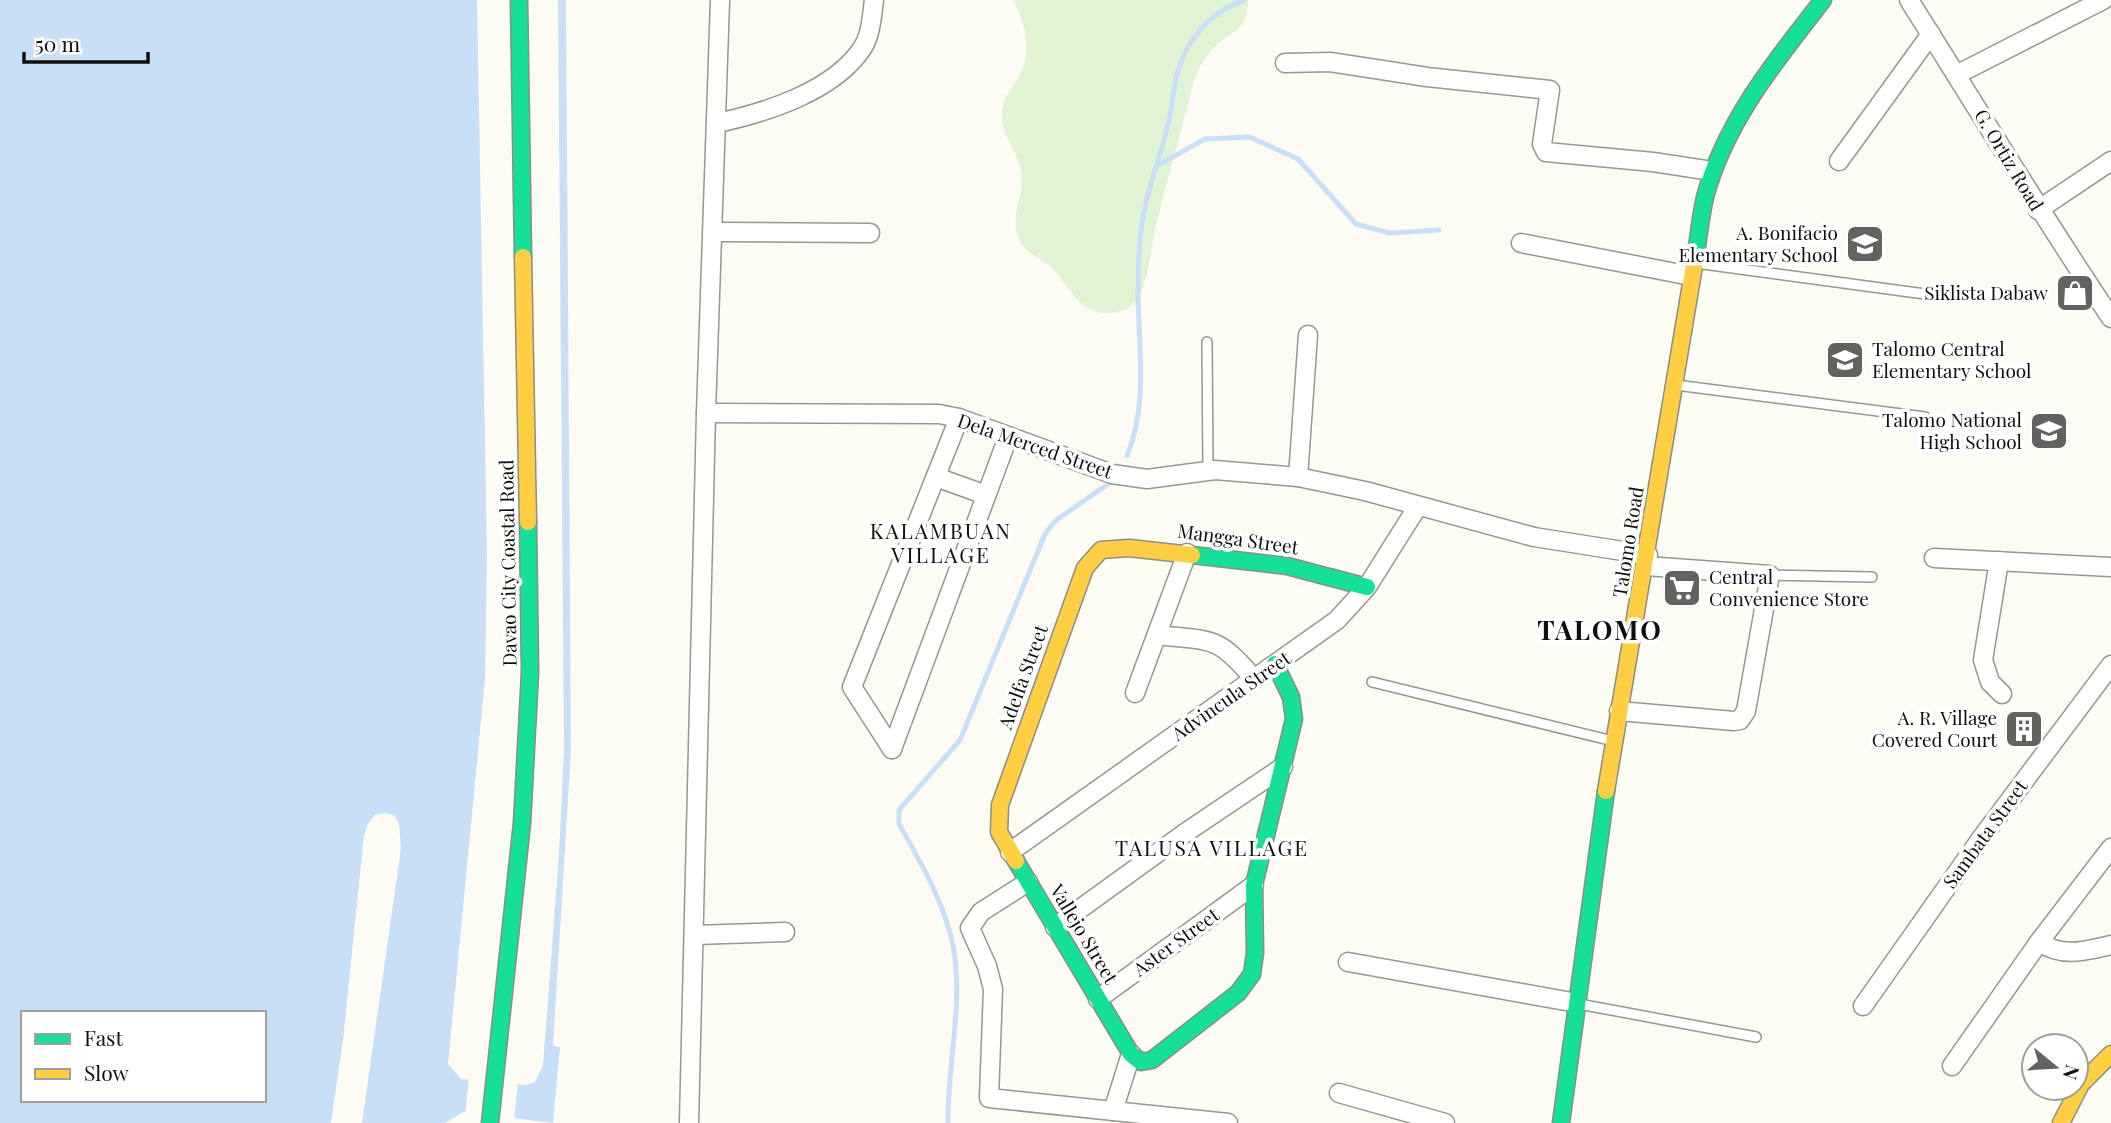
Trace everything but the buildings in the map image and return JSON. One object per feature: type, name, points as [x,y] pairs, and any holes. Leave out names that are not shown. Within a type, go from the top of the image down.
[{"type":"street","name":"Davao City Coastal Road","points":[[490,1123],[522,822],[530,673],[519,0]]},
{"type":"street","points":[[689,1123],[706,413],[720,0]]},
{"type":"street","points":[[717,123],[772,109],[841,71],[865,45],[874,0]]},
{"type":"street","name":"Talomo Road","points":[[1561,1123],[1614,741],[1647,560],[1693,270],[1713,171],[1733,122],[1823,0]]},
{"type":"street","name":"G. Ortiz Road","points":[[1909,0],[1958,74],[2038,209],[2109,310]]},
{"type":"street","points":[[1958,74],[2103,0]]},
{"type":"street","points":[[1839,161],[1931,34]]},
{"type":"street","points":[[1285,63],[1330,62],[1427,77],[1550,90],[1542,144],[1546,152],[1653,162],[1713,171]]},
{"type":"street","points":[[2038,209],[2111,161]]},
{"type":"street","points":[[713,232],[870,233]]},
{"type":"street","points":[[1521,243],[1693,270]]},
{"type":"street","points":[[1298,477],[1308,335]]},
{"type":"street","name":"Dela Merced Street","points":[[706,413],[922,413],[959,418],[1092,469],[1130,478],[1164,478],[1208,470],[1331,482],[1534,537],[1647,560],[1770,575]]},
{"type":"street","points":[[959,418],[852,687],[892,749],[1008,437]]},
{"type":"street","points":[[936,477],[986,495]]},
{"type":"street","name":"Advincula Street","points":[[1010,852],[1338,621],[1367,587],[1418,506]]},
{"type":"street","name":"Mangga Street","points":[[1101,550],[1129,548],[1287,566],[1367,587]]},
{"type":"street","name":"Adelfa Street","points":[[996,824],[999,805],[1085,568],[1101,550]]},
{"type":"street","points":[[1135,693],[1187,553]]},
{"type":"street","points":[[1934,558],[2111,567]]},
{"type":"street","points":[[2000,561],[1983,660],[1990,682],[2002,694]]},
{"type":"street","points":[[1619,711],[1734,722],[1744,717],[1770,575]]},
{"type":"street","points":[[1157,635],[1217,643],[1229,649],[1254,679]]},
{"type":"street","points":[[1113,1111],[1136,1058],[1152,1060],[1247,983],[1254,965],[1254,885],[1295,705],[1275,664]]},
{"type":"street","name":"Sambata Street","points":[[1863,1006],[1980,840],[2111,665]]},
{"type":"street","points":[[1055,927],[1185,833],[1283,767]]},
{"type":"street","name":"Vallejo Street","points":[[996,824],[1010,852],[1136,1058]]},
{"type":"street","points":[[1952,1066],[2039,942],[2111,848]]},
{"type":"street","points":[[1028,882],[981,912],[970,928],[987,966],[993,989],[990,1005],[989,1098],[1228,1123]]},
{"type":"street","name":"Aster Street","points":[[1098,999],[1254,885]]},
{"type":"street","points":[[695,934],[785,932]]},
{"type":"street","points":[[2039,942],[2060,953],[2077,953],[2111,945]]},
{"type":"street","points":[[1348,962],[1577,1003]]},
{"type":"street","points":[[2061,1123],[2077,1088],[2092,1069],[2111,1054]]},
{"type":"street","points":[[1339,1093],[1445,1123]]},
{"type":"lane","points":[[1693,270],[1947,297]]},
{"type":"lane","points":[[1207,342],[1208,470]]},
{"type":"lane","points":[[1674,385],[1925,416]]},
{"type":"lane","points":[[1770,575],[1872,577]]},
{"type":"lane","points":[[1372,682],[1614,741]]},
{"type":"lane","points":[[1577,1003],[1756,1037]]},
{"type":"green space","points":[[1013,0],[1248,0],[1244,22],[1211,51],[1194,80],[1155,230],[1145,281],[1136,301],[1121,311],[1098,312],[1082,304],[1052,268],[1027,249],[1017,234],[1021,170],[1005,130],[1002,113],[1002,107],[1026,57],[1024,28]]},
{"type":"water","points":[[0,0],[477,0],[487,556],[485,679],[448,1064],[461,1079],[526,1085],[535,1082],[543,1065],[564,750],[558,0],[566,0],[571,750],[553,1046],[560,1047],[553,1123],[463,1112],[445,1123],[0,1123]]},
{"type":"pier","points":[[375,815],[394,815],[399,824],[401,848],[362,1123],[331,1123],[343,1040],[364,836]]},
{"type":"pier","points":[[469,1077],[518,1081],[514,1122],[465,1116]]},
{"type":"waterway","points":[[1127,456],[1134,436],[1140,397],[1138,284],[1141,230],[1168,124],[1177,75],[1183,56],[1205,24],[1244,0]]},
{"type":"waterway","points":[[1158,165],[1205,139],[1250,137],[1298,159],[1356,224],[1389,233],[1439,230]]},
{"type":"waterway","points":[[948,1123],[957,990],[953,946],[938,899],[899,824],[899,810],[960,740],[1045,534],[1055,521],[1111,482]]},
{"type":"traffic: fast","points":[[519,0],[523,257]]},
{"type":"traffic: fast","points":[[1694,266],[1705,197],[1725,143],[1754,93],[1823,0]]},
{"type":"traffic: fast","points":[[490,1123],[522,823],[530,673],[528,522]]},
{"type":"traffic: fast","points":[[1192,555],[1287,566],[1367,587]]},
{"type":"traffic: fast","points":[[1016,861],[1131,1054],[1141,1062],[1152,1060],[1238,993],[1252,974],[1255,953],[1254,885],[1294,719],[1291,697],[1275,664]]},
{"type":"traffic: fast","points":[[1561,1123],[1606,791]]},
{"type":"traffic: slow","points":[[523,257],[528,522]]},
{"type":"traffic: slow","points":[[1606,791],[1694,266]]},
{"type":"traffic: slow","points":[[1016,861],[999,832],[1000,805],[1085,568],[1101,550],[1129,548],[1192,555]]},
{"type":"traffic: slow","points":[[2061,1123],[2081,1084],[2111,1054]]},
{"type":"place","name":"A. Bonifacio Elementary School","points":[[1865,244]]},
{"type":"place","name":"Siklista Dabaw","points":[[2075,293]]},
{"type":"place","name":"Talomo Central Elementary School","points":[[1845,360]]},
{"type":"place","name":"Talomo National High School","points":[[2049,431]]},
{"type":"place","name":"Central Convenience Store","points":[[1682,588]]},
{"type":"place","name":"A. R. Village Covered Court","points":[[2024,729]]},
{"type":"district","name":"KALAMBUAN VILLAGE","points":[[941,544]]},
{"type":"district","name":"TALOMO","points":[[1600,631]]},
{"type":"district","name":"TALUSA VILLAGE","points":[[1212,849]]}]
